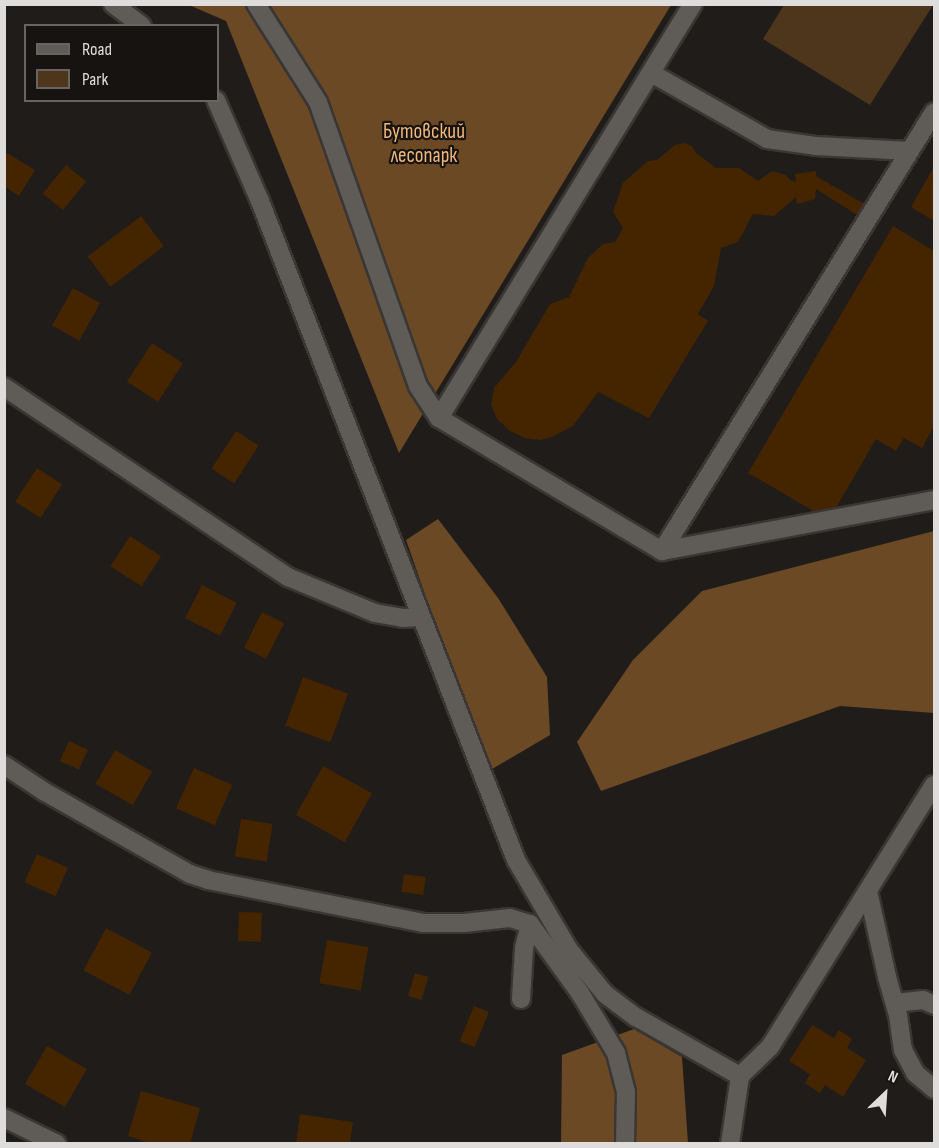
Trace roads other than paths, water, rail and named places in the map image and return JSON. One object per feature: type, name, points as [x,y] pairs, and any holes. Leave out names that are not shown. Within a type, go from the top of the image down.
[{"type":"street","points":[[113,4],[139,24]]},
{"type":"street","points":[[256,4],[318,102],[418,386],[439,418],[662,551],[934,500]]},
{"type":"street","points":[[439,418],[693,4]]},
{"type":"street","points":[[651,73],[766,139],[816,146],[910,151]]},
{"type":"street","points":[[217,102],[264,212],[516,860],[569,950],[605,994],[636,1017],[740,1076]]},
{"type":"street","points":[[662,551],[934,112]]},
{"type":"street","points":[[4,387],[288,577],[375,613],[403,618],[421,617]]},
{"type":"street","points":[[4,765],[190,874],[208,880],[423,923],[464,923],[510,918],[530,924],[580,993],[616,1053],[626,1092],[625,1143]]},
{"type":"street","points":[[730,1143],[740,1076],[770,1047],[934,785]]},
{"type":"street","points":[[868,891],[903,1050],[915,1072],[934,1089]]},
{"type":"street","points":[[521,999],[524,948],[530,924]]},
{"type":"street","points":[[894,1003],[923,1000],[934,1005]]},
{"type":"street","points":[[4,1118],[57,1143]]},
{"type":"park label","name":"Бутовский лесопарк","points":[[424,144]]}]
